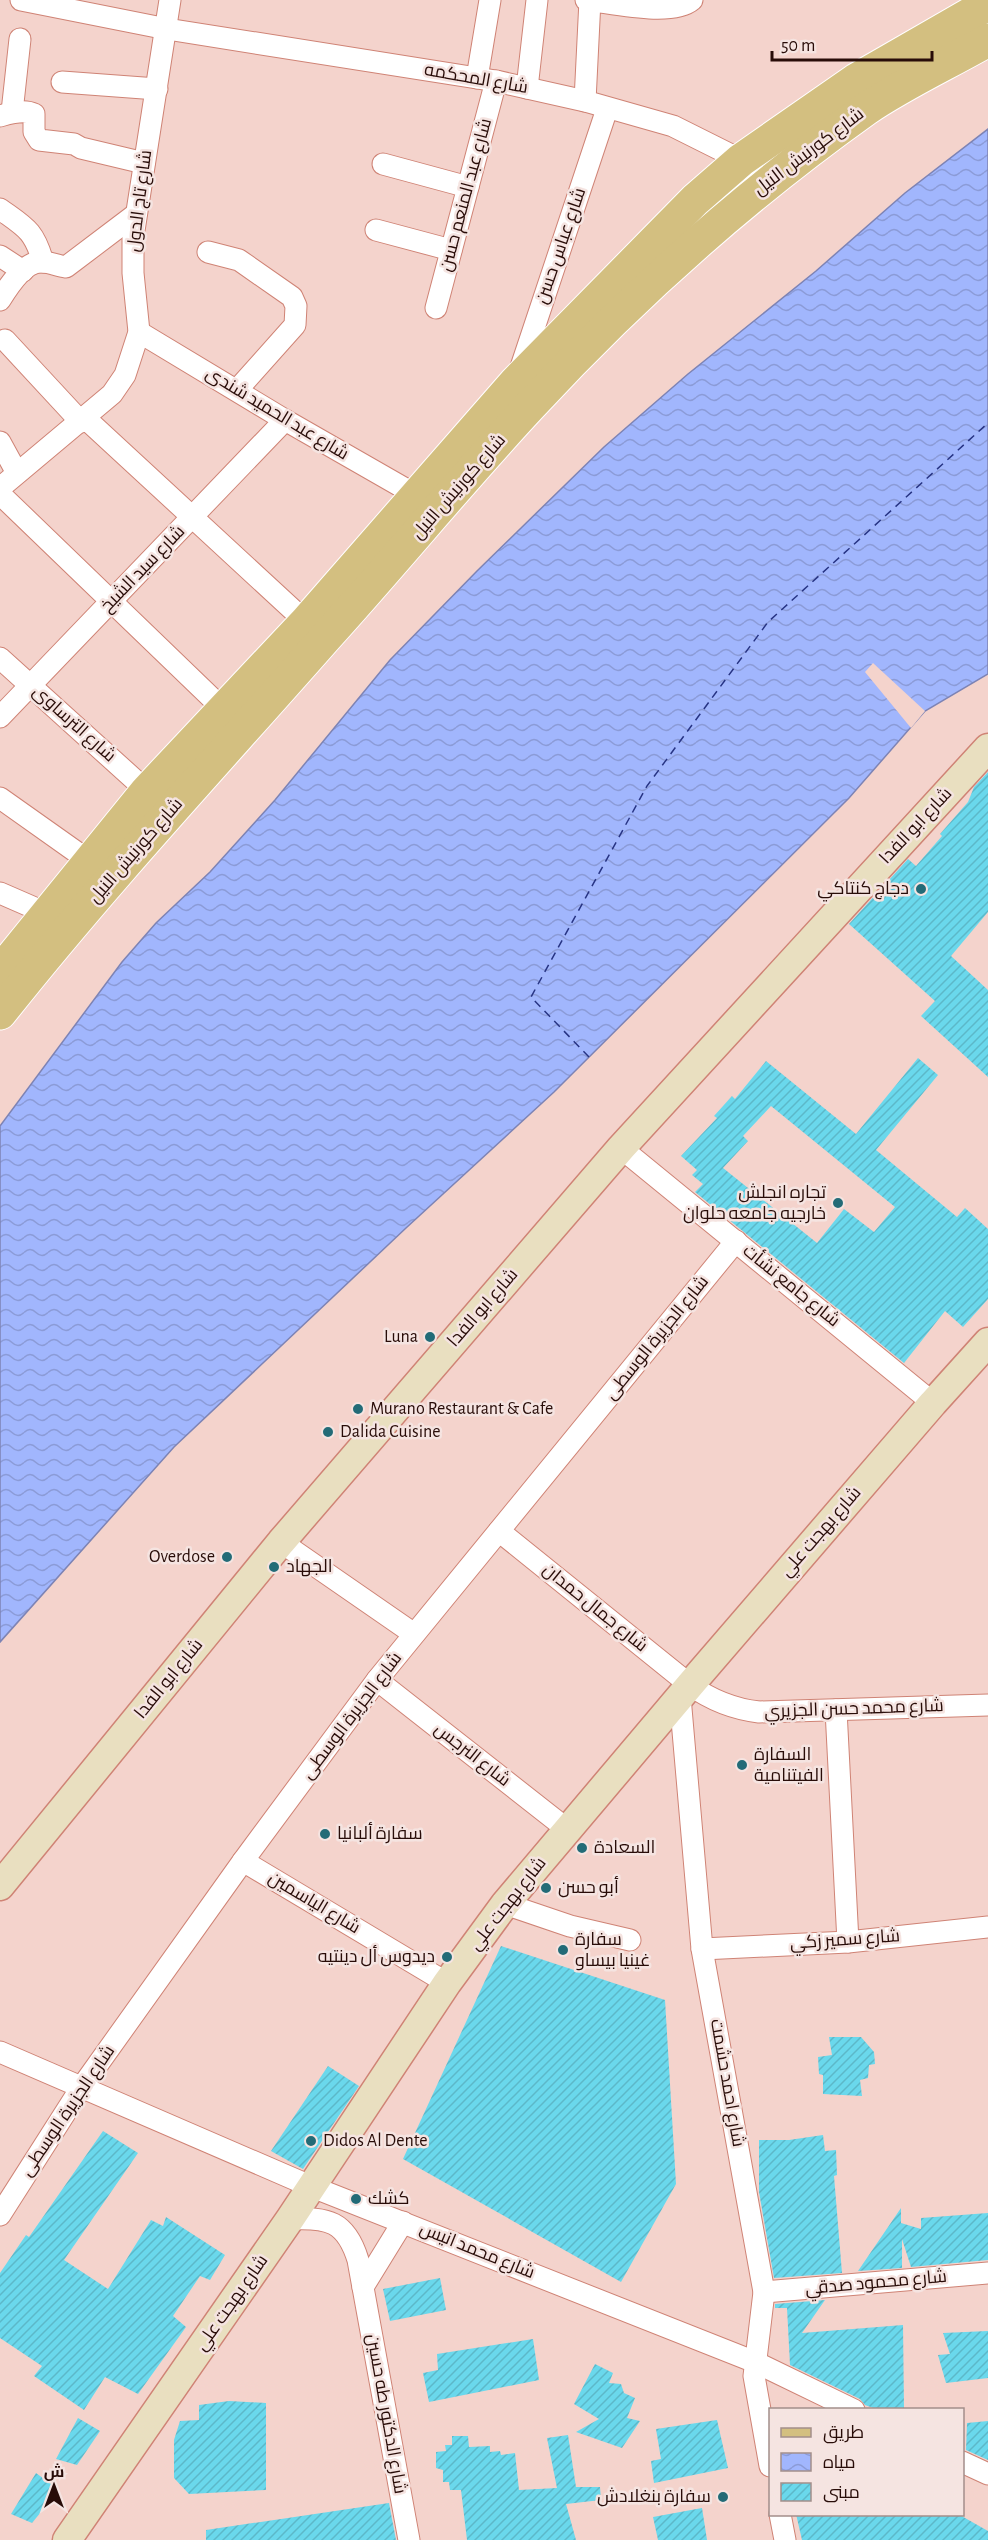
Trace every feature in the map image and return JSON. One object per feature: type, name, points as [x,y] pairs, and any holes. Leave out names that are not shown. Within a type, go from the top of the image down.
[{"type":"main road","name":"شارع كورنيش النيل","points":[[0,972],[147,791],[306,622],[515,383],[695,200],[741,160],[856,80],[988,4]]},
{"type":"main road","name":"شارع كورنيش النيل","points":[[0,1013],[47,953],[165,816],[531,405],[609,326],[718,224],[763,186],[870,107],[988,40]]},
{"type":"main road","points":[[695,200],[718,224]]},
{"type":"street","name":"شارع المحكمه","points":[[21,0],[93,8],[167,29],[487,80],[585,101],[673,126],[741,160],[763,186]]},
{"type":"street","name":"شارع تاج الدول","points":[[0,488],[112,394],[125,375],[139,332],[133,273],[133,237],[170,0]]},
{"type":"street","name":"شارع عبد المنعم حسن","points":[[436,308],[468,187],[487,80],[490,0]]},
{"type":"street","points":[[527,88],[537,0]]},
{"type":"street","points":[[585,101],[588,0],[671,9],[692,0]]},
{"type":"street","points":[[20,39],[6,114],[30,112],[34,114],[34,132],[39,140],[74,144],[81,148],[144,163]]},
{"type":"street","points":[[63,82],[157,89]]},
{"type":"street","name":"شارع عباس حسن","points":[[515,383],[607,109]]},
{"type":"street","points":[[383,164],[468,187]]},
{"type":"street","points":[[0,209],[36,239],[43,262]]},
{"type":"street","points":[[0,300],[8,286],[35,263],[43,262],[66,267],[136,214]]},
{"type":"street","points":[[376,230],[451,250]]},
{"type":"street","points":[[208,252],[239,260],[292,297],[296,306],[295,325],[237,390]]},
{"type":"street","points":[[0,256],[23,271]]},
{"type":"street","name":"شارع عبد الحميد شندى","points":[[139,332],[416,495]]},
{"type":"street","points":[[5,340],[83,420],[306,622]]},
{"type":"street","name":"شارع سيد الشيخ","points":[[0,717],[285,420]]},
{"type":"street","points":[[0,442],[17,473]]},
{"type":"street","points":[[0,494],[223,709]]},
{"type":"street","name":"شارع الترساوى","points":[[0,658],[147,791]]},
{"type":"street","name":"شارع ابو الفدا","points":[[0,1886],[280,1542],[621,1148],[988,748]]},
{"type":"street","points":[[0,798],[89,861]]},
{"type":"street","points":[[0,893],[46,914]]},
{"type":"street","name":"شارع جامع نشأت","points":[[621,1148],[933,1403]]},
{"type":"street","name":"شارع الجزيرة الوسطى","points":[[0,2215],[81,2088],[243,1861],[377,1680],[736,1241]]},
{"type":"street","name":"شارع بهجت علي","points":[[67,2540],[290,2219],[447,1983],[505,1904],[685,1691],[988,1342]]},
{"type":"street","name":"شارع جمال حمدان","points":[[500,1531],[685,1691]]},
{"type":"street","points":[[280,1542],[414,1634]]},
{"type":"street","name":"شارع النرجس","points":[[377,1680],[567,1830]]},
{"type":"street","name":"شارع محمد حسن الجزيري","points":[[685,1691],[744,1710],[759,1712],[988,1705]]},
{"type":"street","name":"شارع احمد حشمت","points":[[685,1691],[702,1949],[764,2292],[754,2376],[769,2455]]},
{"type":"street","points":[[836,1710],[848,1941]]},
{"type":"street","name":"شارع الياسمين","points":[[243,1861],[447,1983]]},
{"type":"street","points":[[505,1904],[570,1926],[630,1940]]},
{"type":"street","name":"شارع سمير زكي","points":[[702,1949],[848,1941],[988,1927]]},
{"type":"street","name":"شارع محمد انيس","points":[[0,2052],[310,2186],[755,2362],[852,2408]]},
{"type":"street","name":"شارع الدكتور طه حسين","points":[[290,2219],[318,2218],[337,2225],[352,2240],[363,2287],[409,2540]]},
{"type":"street","points":[[363,2287],[403,2222]]},
{"type":"street","name":"شارع محمود صدقي","points":[[764,2292],[988,2273]]},
{"type":"street","points":[[964,2462],[988,2474]]},
{"type":"street","points":[[780,2516],[784,2540]]},
{"type":"water","points":[[988,129],[988,674],[925,711],[849,798],[554,1092],[174,1447],[0,1642],[0,1126],[122,962],[156,923],[210,872],[275,800],[390,660],[477,571],[604,447],[688,374],[816,271],[905,193]]},
{"type":"pier","points":[[873,663],[925,711],[911,728],[865,672]]},
{"type":"building","points":[[988,772],[988,912],[951,956],[988,990],[988,1077],[921,1016],[935,1001],[849,924],[908,859],[916,866],[942,836],[940,834],[968,802],[974,787]]},
{"type":"building","points":[[918,1058],[938,1075],[876,1150],[957,1217],[965,1208],[988,1229],[988,1299],[963,1327],[945,1311],[904,1363],[695,1192],[703,1184],[692,1175],[697,1170],[681,1156],[717,1118],[714,1116],[732,1096],[735,1099],[766,1061],[856,1134]],"holes":[[[771,1106],[895,1207],[874,1232],[844,1209],[817,1243],[723,1168],[748,1141],[743,1136]]]},
{"type":"building","points":[[501,1946],[665,2000],[676,2184],[621,2282],[403,2159]]},
{"type":"building","points":[[829,2037],[861,2037],[874,2052],[875,2064],[869,2065],[868,2078],[860,2080],[862,2096],[823,2094],[823,2075],[819,2074],[818,2057],[832,2055]]},
{"type":"building","points":[[328,2066],[359,2086],[303,2169],[271,2151]]},
{"type":"building","points":[[103,2131],[138,2153],[64,2260],[108,2289],[151,2220],[163,2226],[166,2217],[225,2255],[210,2280],[200,2276],[173,2316],[186,2327],[138,2394],[105,2377],[84,2410],[34,2376],[42,2366],[0,2338],[0,2273],[26,2235],[29,2237]]},
{"type":"building","points":[[823,2135],[825,2151],[836,2150],[837,2175],[834,2176],[842,2273],[774,2278],[759,2192],[759,2140],[789,2140]]},
{"type":"building","points":[[901,2208],[901,2223],[921,2229],[921,2218],[988,2213],[988,2260],[911,2267],[902,2239],[902,2268],[858,2271]]},
{"type":"building","points":[[440,2278],[446,2310],[390,2321],[383,2289]]},
{"type":"building","points":[[825,2300],[802,2333],[903,2325],[904,2408],[873,2408],[865,2405],[860,2399],[790,2365],[787,2308],[775,2308],[775,2304]]},
{"type":"building","points":[[988,2331],[988,2378],[946,2383],[938,2355],[950,2354],[943,2333]]},
{"type":"building","points":[[533,2339],[539,2380],[429,2402],[423,2373],[438,2370],[437,2354]]},
{"type":"building","points":[[595,2364],[613,2373],[609,2383],[621,2384],[624,2393],[635,2398],[627,2418],[640,2421],[622,2448],[576,2432],[599,2419],[574,2404]]},
{"type":"building","points":[[229,2401],[266,2403],[266,2490],[189,2494],[174,2478],[174,2440],[180,2421],[199,2420],[199,2405]]},
{"type":"building","points":[[78,2418],[100,2431],[77,2465],[56,2459]]},
{"type":"building","points":[[717,2420],[728,2468],[654,2483],[651,2461],[661,2459],[656,2429]]},
{"type":"building","points":[[988,2421],[988,2460],[966,2450],[967,2423]]},
{"type":"building","points":[[568,2435],[576,2487],[600,2487],[601,2500],[566,2504],[576,2540],[467,2540],[461,2490],[450,2490],[449,2482],[443,2482],[443,2470],[436,2468],[436,2452],[446,2451],[445,2445],[452,2445],[452,2436],[468,2436],[469,2447],[490,2446],[490,2452],[500,2451],[501,2455],[515,2453],[519,2490],[557,2488],[547,2438]]},
{"type":"building","points":[[36,2473],[59,2490],[32,2523],[11,2514]]},
{"type":"building","points":[[389,2503],[396,2540],[206,2540],[206,2530]]},
{"type":"building","points":[[702,2508],[707,2540],[658,2540],[653,2517]]},
{"type":"building","points":[[796,2516],[962,2516],[988,2531],[988,2540],[802,2540]]},
{"type":"ferry route","points":[[589,1057],[531,997],[647,786],[768,622],[988,423]]},
{"type":"place","name":"دجاج كنتاكي","points":[[921,889]]},
{"type":"place","name":"تجاره انجلش خارجيه جامعه حلوان","points":[[838,1203]]},
{"type":"place","name":"Luna","points":[[430,1337]]},
{"type":"place","name":"Murano Restaurant & Cafe","points":[[358,1409]]},
{"type":"place","name":"Dalida Cuisine","points":[[328,1432]]},
{"type":"place","name":"Overdose","points":[[227,1557]]},
{"type":"place","name":"الجهاد","points":[[274,1567]]},
{"type":"place","name":"السفارة الفيتنامية","points":[[742,1765]]},
{"type":"place","name":"سفارة ألبانيا","points":[[325,1834]]},
{"type":"place","name":"السعادة","points":[[582,1848]]},
{"type":"place","name":"أبو حسن","points":[[546,1888]]},
{"type":"place","name":"سفارة غينيا بيساو","points":[[563,1950]]},
{"type":"place","name":"ديدوس أل دينتيه","points":[[447,1957]]},
{"type":"place","name":"Didos Al Dente","points":[[311,2141]]},
{"type":"place","name":"كشك","points":[[356,2199]]},
{"type":"place","name":"سفارة بنغلادش","points":[[723,2497]]}]
